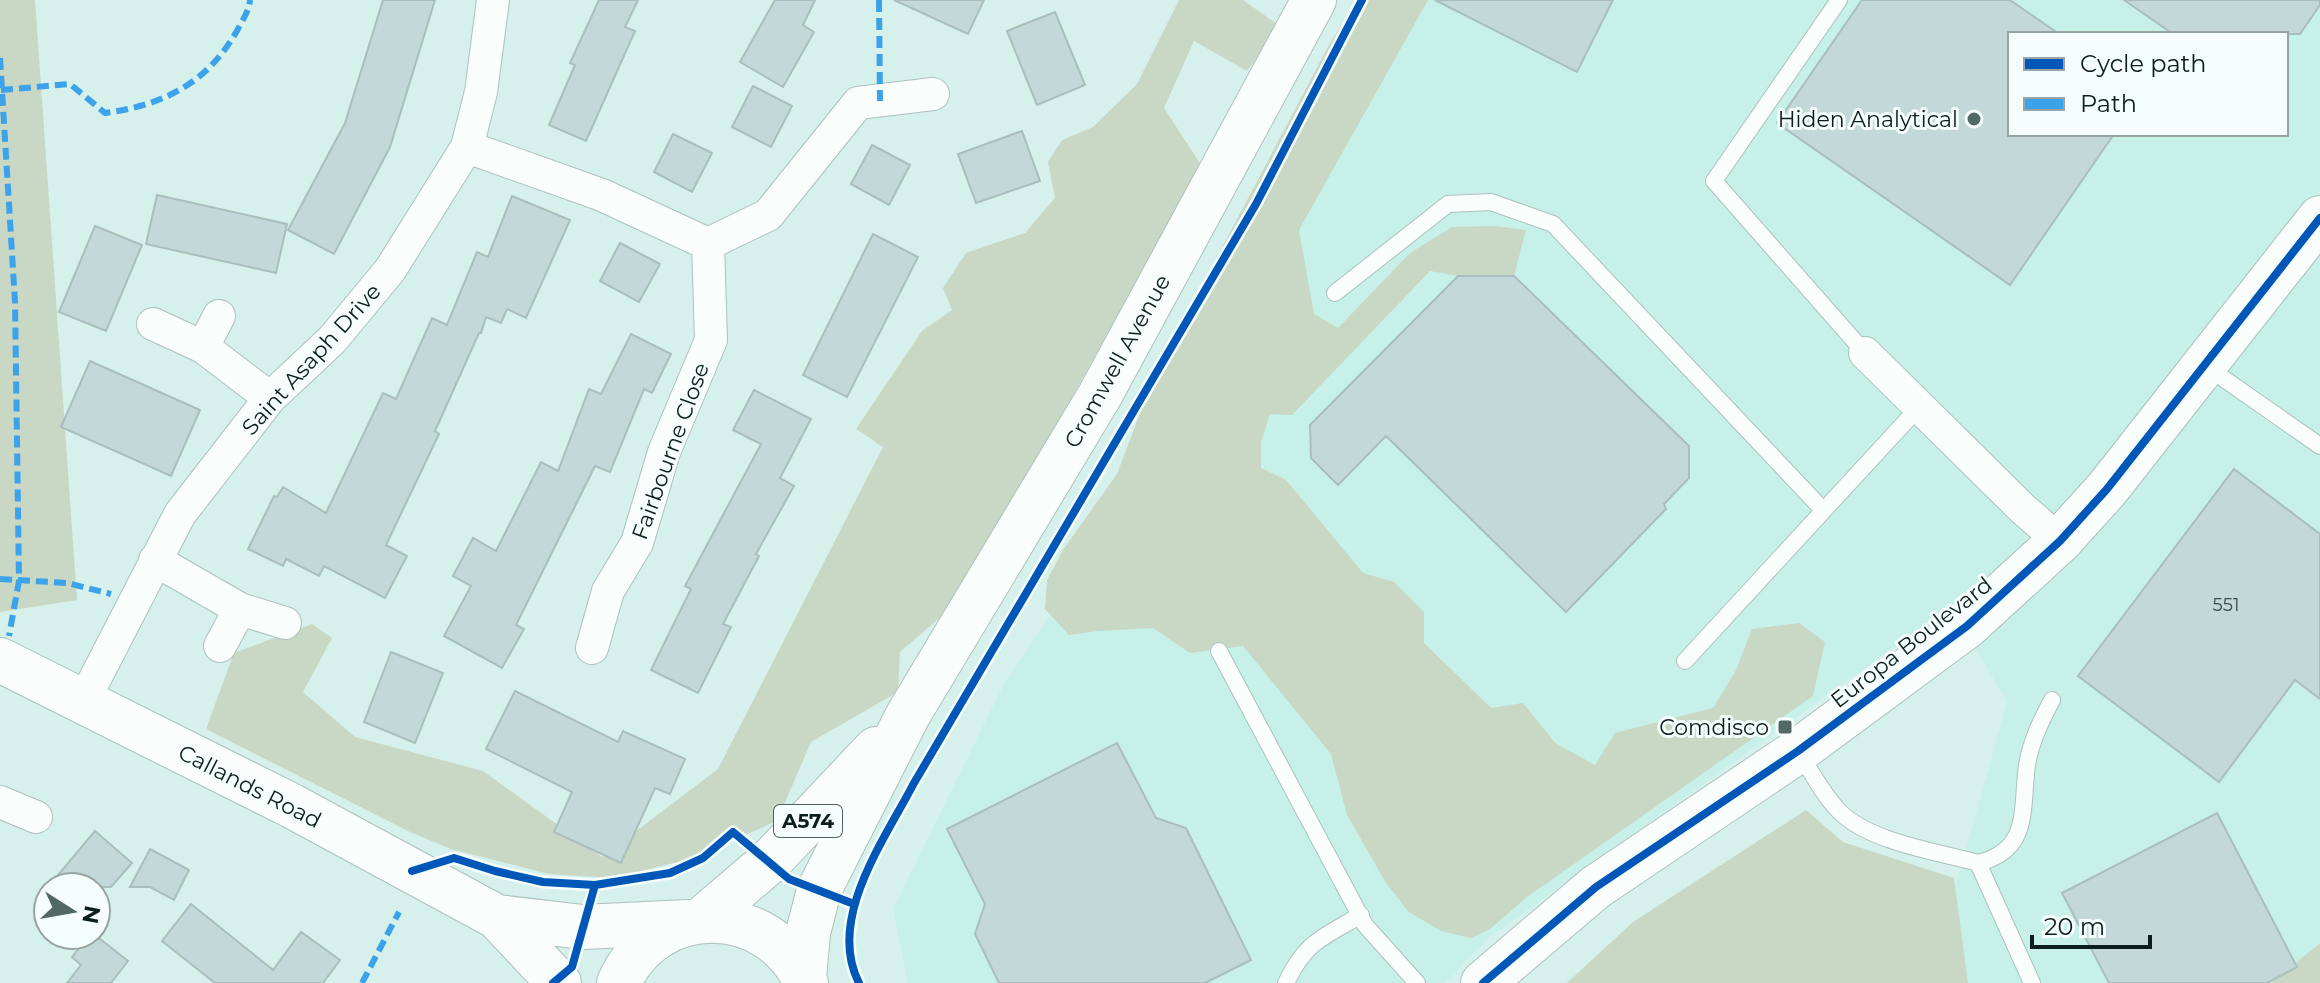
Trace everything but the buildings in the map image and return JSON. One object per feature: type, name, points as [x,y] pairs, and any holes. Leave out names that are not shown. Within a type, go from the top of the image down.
[{"type":"street","name":"Saint Asaph Drive","points":[[83,702],[180,514],[270,398],[332,340],[380,283],[467,147],[481,92],[493,0]]},
{"type":"street","name":"Cromwell Avenue","points":[[805,981],[808,933],[819,890],[908,715],[1100,395],[1314,0]]},
{"type":"street","points":[[467,147],[602,195],[708,244],[768,215],[858,103],[933,94]]},
{"type":"street","name":"Europa Boulevard","points":[[1483,983],[1596,887],[1798,751],[1967,626],[2060,541],[2142,448],[2320,218]]},
{"type":"street","name":"Fairbourne Close","points":[[592,648],[608,591],[637,543],[664,452],[711,340],[708,244]]},
{"type":"street","points":[[203,347],[219,316]]},
{"type":"street","points":[[153,324],[203,347],[270,398]]},
{"type":"street","points":[[1865,353],[2023,509],[2060,541]]},
{"type":"street","points":[[155,560],[240,609],[285,623]]},
{"type":"street","points":[[220,646],[240,609]]},
{"type":"street","name":"Callands Road","points":[[0,660],[292,806],[497,917],[559,983]]},
{"type":"street","name":"Cromwell Avenue","points":[[694,921],[769,862],[908,715]]},
{"type":"street","points":[[0,802],[36,817]]},
{"type":"street","name":"Callands Road","points":[[497,917],[583,927],[694,921]]},
{"type":"street","name":"A574","points":[[619,983],[637,954],[660,934],[694,921],[732,921],[762,932],[787,952],[805,981]]},
{"type":"lane","points":[[1839,0],[1714,181],[1865,353]]},
{"type":"lane","points":[[1335,293],[1448,204],[1491,202],[1553,224],[1823,510]]},
{"type":"lane","points":[[2205,366],[2320,446]]},
{"type":"lane","points":[[1685,661],[1920,406]]},
{"type":"lane","points":[[1219,651],[1365,925],[1417,983]]},
{"type":"lane","points":[[1798,751],[1841,813],[1859,826],[1883,836],[1978,863],[1995,859],[2012,846],[2022,826],[2028,764],[2036,730],[2052,700]]},
{"type":"lane","points":[[1978,863],[2032,983]]},
{"type":"lane","points":[[1286,983],[1301,954],[1311,944],[1361,915]]},
{"type":"shaded area","points":[[0,0],[35,0],[77,600],[0,612]]},
{"type":"shaded area","points":[[1179,0],[1243,0],[1280,26],[1247,71],[1194,41],[1164,108],[1201,165],[958,602],[900,652],[898,692],[811,742],[777,821],[693,858],[615,878],[549,874],[451,849],[410,832],[206,729],[234,653],[312,624],[332,638],[303,692],[355,737],[483,771],[602,857],[718,769],[883,447],[856,429],[922,331],[952,310],[943,288],[966,253],[1025,233],[1055,198],[1048,162],[1062,140],[1093,127],[1137,84]]},
{"type":"shaded area","points":[[1357,0],[1428,0],[1299,230],[1314,314],[1338,328],[1410,253],[1452,227],[1494,226],[1526,230],[1514,276],[1458,276],[1430,271],[1292,415],[1270,414],[1261,442],[1261,468],[1286,480],[1363,573],[1394,582],[1424,612],[1424,643],[1491,708],[1523,703],[1555,743],[1595,765],[1615,733],[1713,708],[1736,670],[1752,629],[1799,623],[1825,642],[1813,696],[1527,897],[1490,929],[1471,938],[1441,931],[1409,912],[1386,883],[1347,815],[1331,754],[1243,646],[1190,653],[1153,628],[1069,635],[1045,609],[1047,580],[1063,550],[1117,474],[1142,408],[1224,244],[1330,43]]},
{"type":"shaded area","points":[[1405,0],[2320,0],[2320,983],[1968,983],[1955,890],[2007,702],[1951,606],[1487,939],[1445,983],[908,983],[893,909],[1005,682],[1170,437]]},
{"type":"shaded area","points":[[1806,810],[1843,842],[1954,878],[1968,983],[1567,983],[1633,922]]},
{"type":"shaded area","points":[[2320,943],[2320,983],[2271,983]]},
{"type":"marked path","points":[[1,90],[70,84],[105,113],[146,104],[182,88],[213,64],[238,29],[250,0]]},
{"type":"marked path","points":[[879,0],[880,101]]},
{"type":"marked path","points":[[0,58],[15,302],[19,581],[9,636]]},
{"type":"marked path","points":[[0,579],[67,583],[111,594]]},
{"type":"marked path","points":[[362,983],[399,912]]},
{"type":"cycle path","points":[[859,983],[851,958],[850,933],[854,906],[875,854],[1256,204],[1362,0]]},
{"type":"cycle path","points":[[1483,983],[1596,887],[1798,751],[1967,626],[2060,541],[2107,489],[2320,218]]},
{"type":"cycle path","points":[[412,871],[454,858],[543,882],[595,885],[670,873],[703,858],[733,832],[789,879],[854,904]]},
{"type":"cycle path","points":[[553,983],[572,967],[595,885]]},
{"type":"place","name":"Hiden Analytical","points":[[1974,119]]},
{"type":"place","name":"Comdisco","points":[[1785,727]]}]
